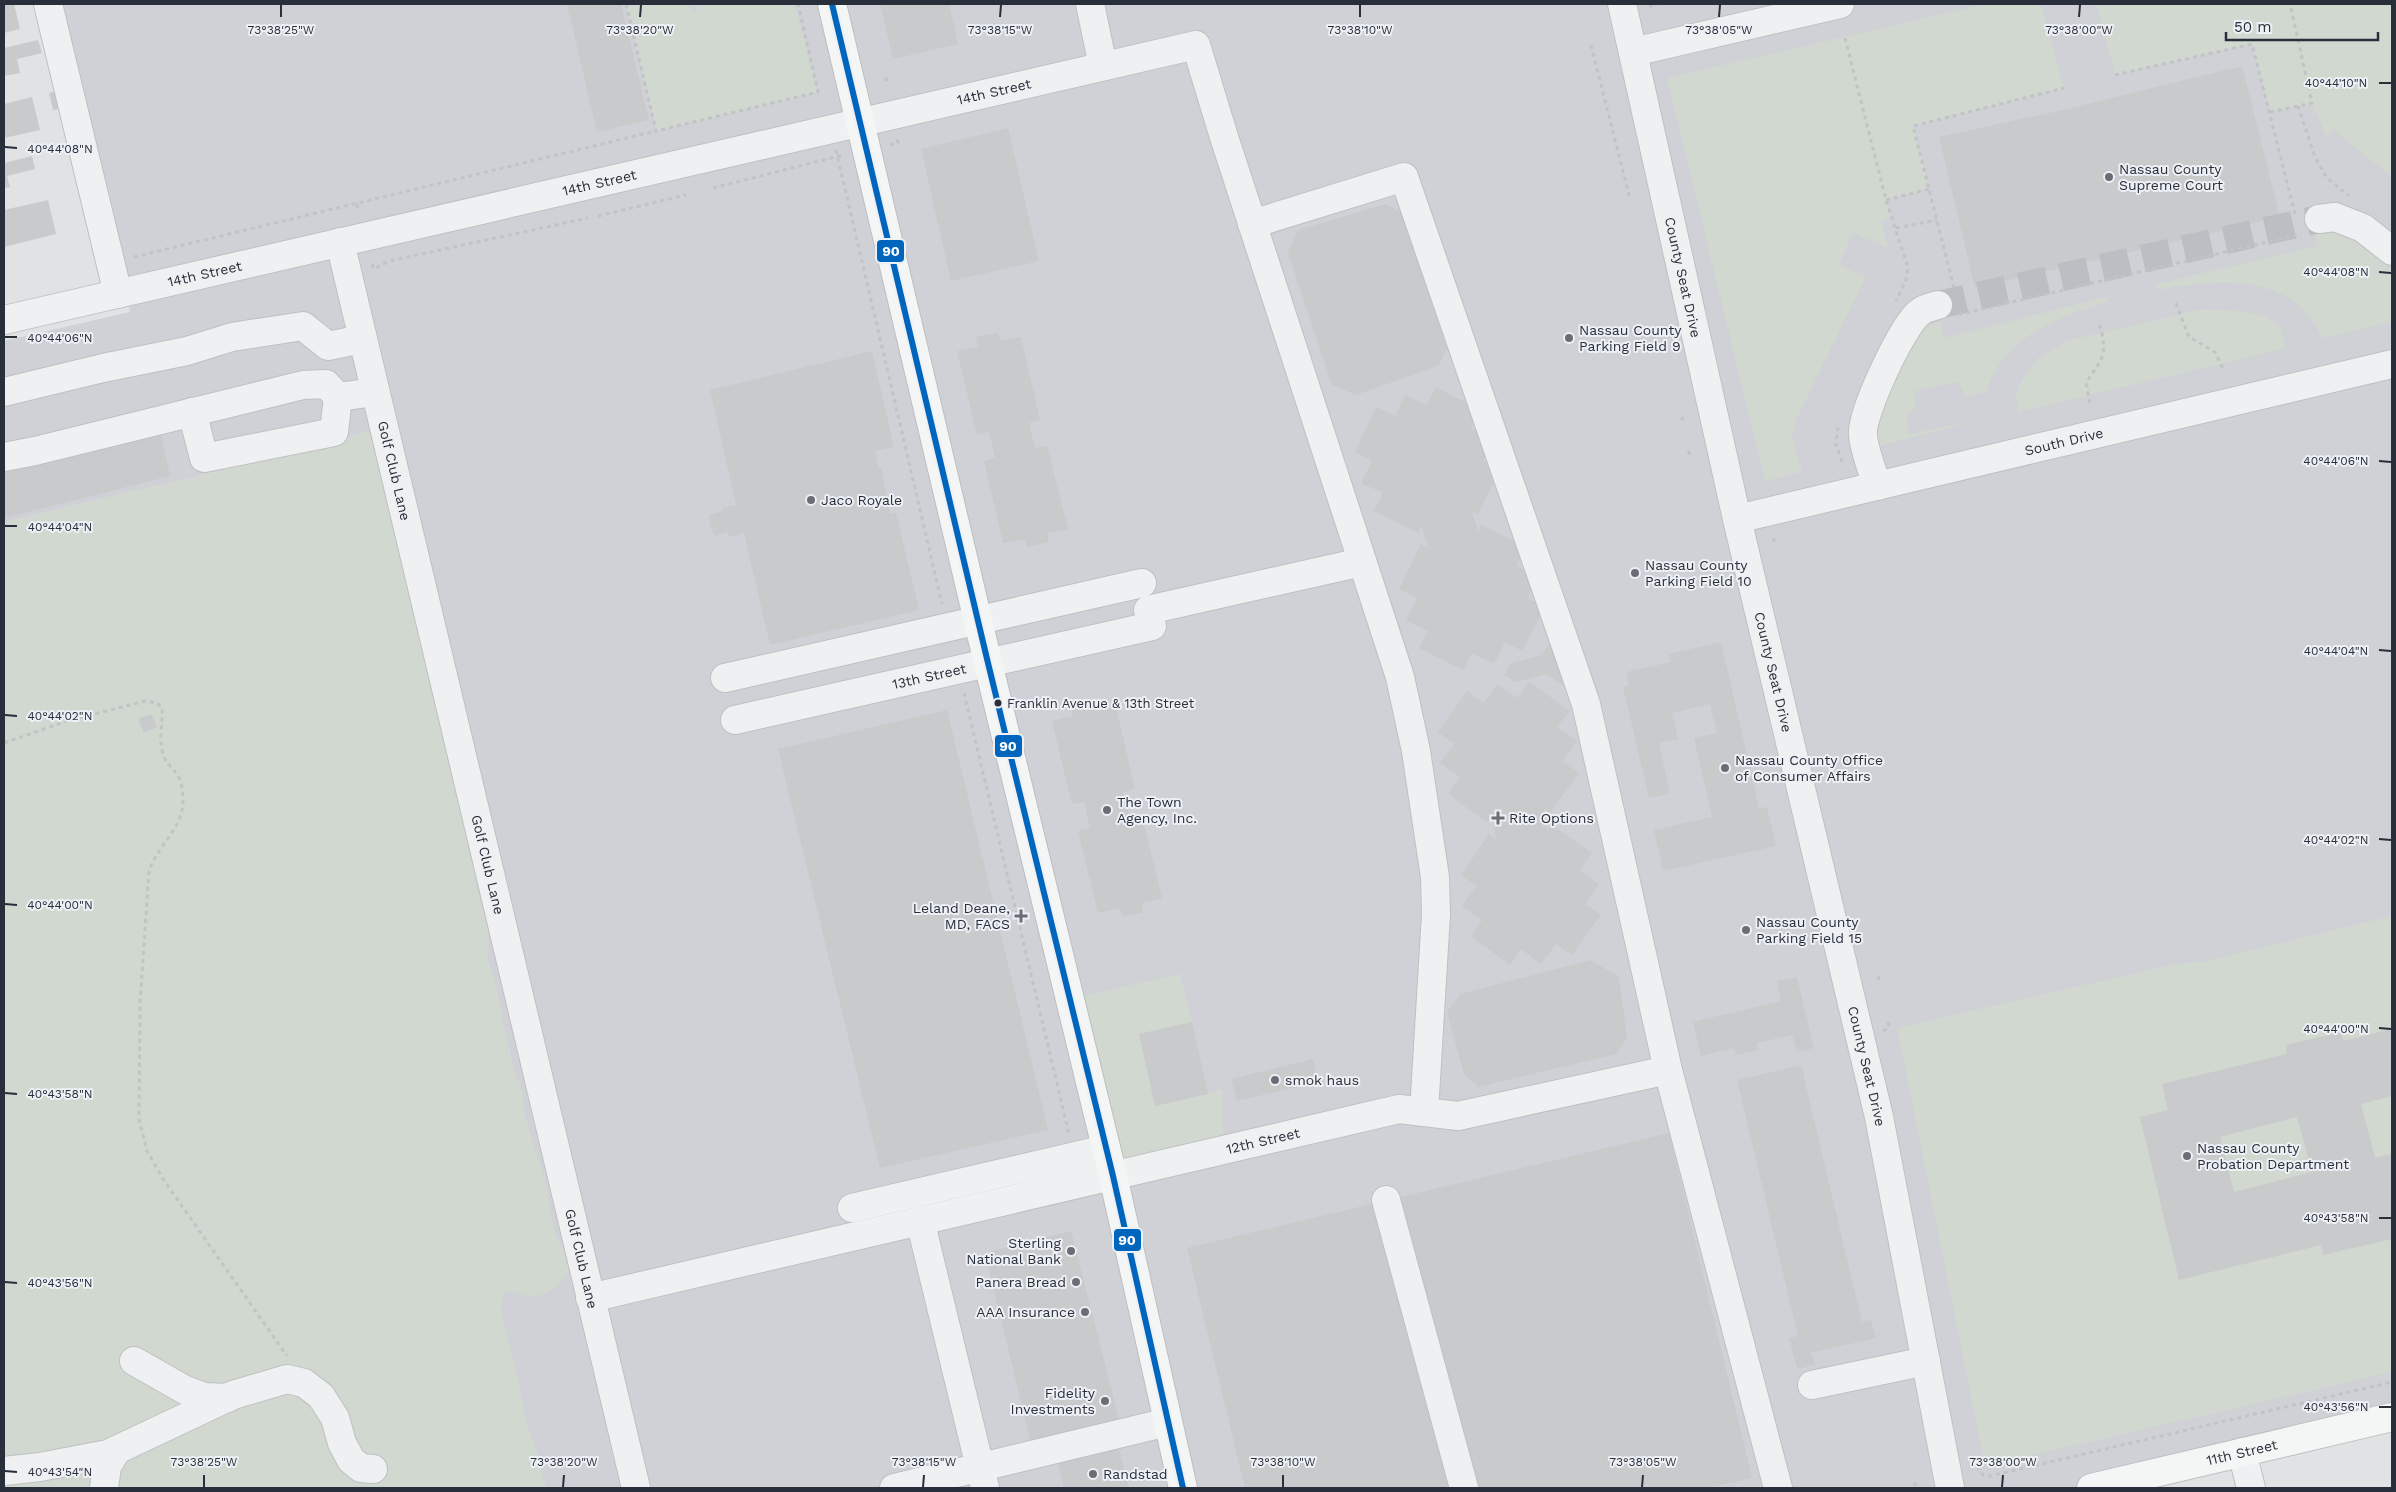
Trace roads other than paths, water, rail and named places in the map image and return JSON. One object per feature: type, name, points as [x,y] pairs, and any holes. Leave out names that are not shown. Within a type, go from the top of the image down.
[{"type":"main road","points":[[832,4],[988,662],[1113,1176],[1183,1488]]},
{"type":"main road","name":"11th Street","points":[[2091,1488],[2392,1417]]},
{"type":"street","points":[[48,4],[118,294]]},
{"type":"street","points":[[1090,4],[1103,66]]},
{"type":"street","name":"County Seat Drive","points":[[1622,4],[1738,519],[1879,1117],[1950,1488]]},
{"type":"street","points":[[1634,52],[1840,4]]},
{"type":"street","name":"14th Street","points":[[4,320],[1196,45],[1252,224]]},
{"type":"street","points":[[1424,1112],[1436,914],[1435,877],[1416,751],[1400,677],[1252,224],[1404,177],[1586,704],[1668,1070],[1778,1488]]},
{"type":"street","points":[[2305,221],[2335,217],[2363,228],[2392,252]]},
{"type":"street","name":"Golf Club Lane","points":[[340,242],[636,1488]]},
{"type":"street","points":[[1877,486],[1862,433],[1875,393],[1899,340],[1910,322],[1921,311],[1951,302]]},
{"type":"street","points":[[4,392],[103,368],[187,351],[232,337],[302,326],[328,346],[334,432],[204,458],[192,412]]},
{"type":"street","points":[[328,346],[362,339]]},
{"type":"street","name":"South Drive","points":[[1738,519],[2392,364]]},
{"type":"street","points":[[4,457],[303,385],[332,391],[375,392]]},
{"type":"street","name":"13th Street","points":[[735,720],[988,662],[1362,562]]},
{"type":"street","points":[[725,678],[978,619],[1142,584]]},
{"type":"street","name":"12th Street","points":[[856,1221],[920,1220],[1399,1109],[1458,1116],[1668,1070]]},
{"type":"street","points":[[590,1298],[1106,1149]]},
{"type":"street","points":[[1386,1200],[1464,1488]]},
{"type":"street","points":[[920,1220],[982,1478]]},
{"type":"street","points":[[134,1361],[185,1390],[204,1397],[228,1398]]},
{"type":"street","points":[[1812,1385],[1926,1361]]},
{"type":"street","points":[[4,1472],[108,1454],[228,1398],[287,1379],[304,1384],[320,1396],[335,1418],[342,1443],[351,1460],[361,1468],[373,1469]]},
{"type":"street","points":[[894,1488],[982,1478],[1168,1422]]},
{"type":"street","points":[[104,1488],[107,1466],[117,1450]]},
{"type":"street","points":[[2242,1452],[2251,1488]]},
{"type":"tunnel","points":[[1938,305],[2319,219]]},
{"type":"place","name":"Nassau County Supreme Court","points":[[2109,177]]},
{"type":"place","name":"Nassau County Parking Field 9","points":[[1569,338]]},
{"type":"place","name":"Jaco Royale","points":[[811,500]]},
{"type":"place","name":"Nassau County Parking Field 10","points":[[1635,573]]},
{"type":"place","name":"Franklin Avenue & 13th Street","points":[[998,703]]},
{"type":"place","name":"Nassau County Office of Consumer Affairs","points":[[1725,768]]},
{"type":"place","name":"The Town Agency, Inc.","points":[[1107,810]]},
{"type":"place","name":"Rite Options","points":[[1498,818]]},
{"type":"place","name":"Leland Deane, MD, FACS","points":[[1021,916]]},
{"type":"place","name":"Nassau County Parking Field 15","points":[[1746,930]]},
{"type":"place","name":"smok haus","points":[[1275,1080]]},
{"type":"place","name":"Nassau County Probation Department","points":[[2187,1156]]},
{"type":"place","name":"Sterling National Bank","points":[[1071,1251]]},
{"type":"place","name":"Panera Bread","points":[[1076,1282]]},
{"type":"place","name":"AAA Insurance","points":[[1085,1312]]},
{"type":"place","name":"Fidelity Investments","points":[[1105,1401]]},
{"type":"place","name":"Randstad","points":[[1093,1474]]}]
